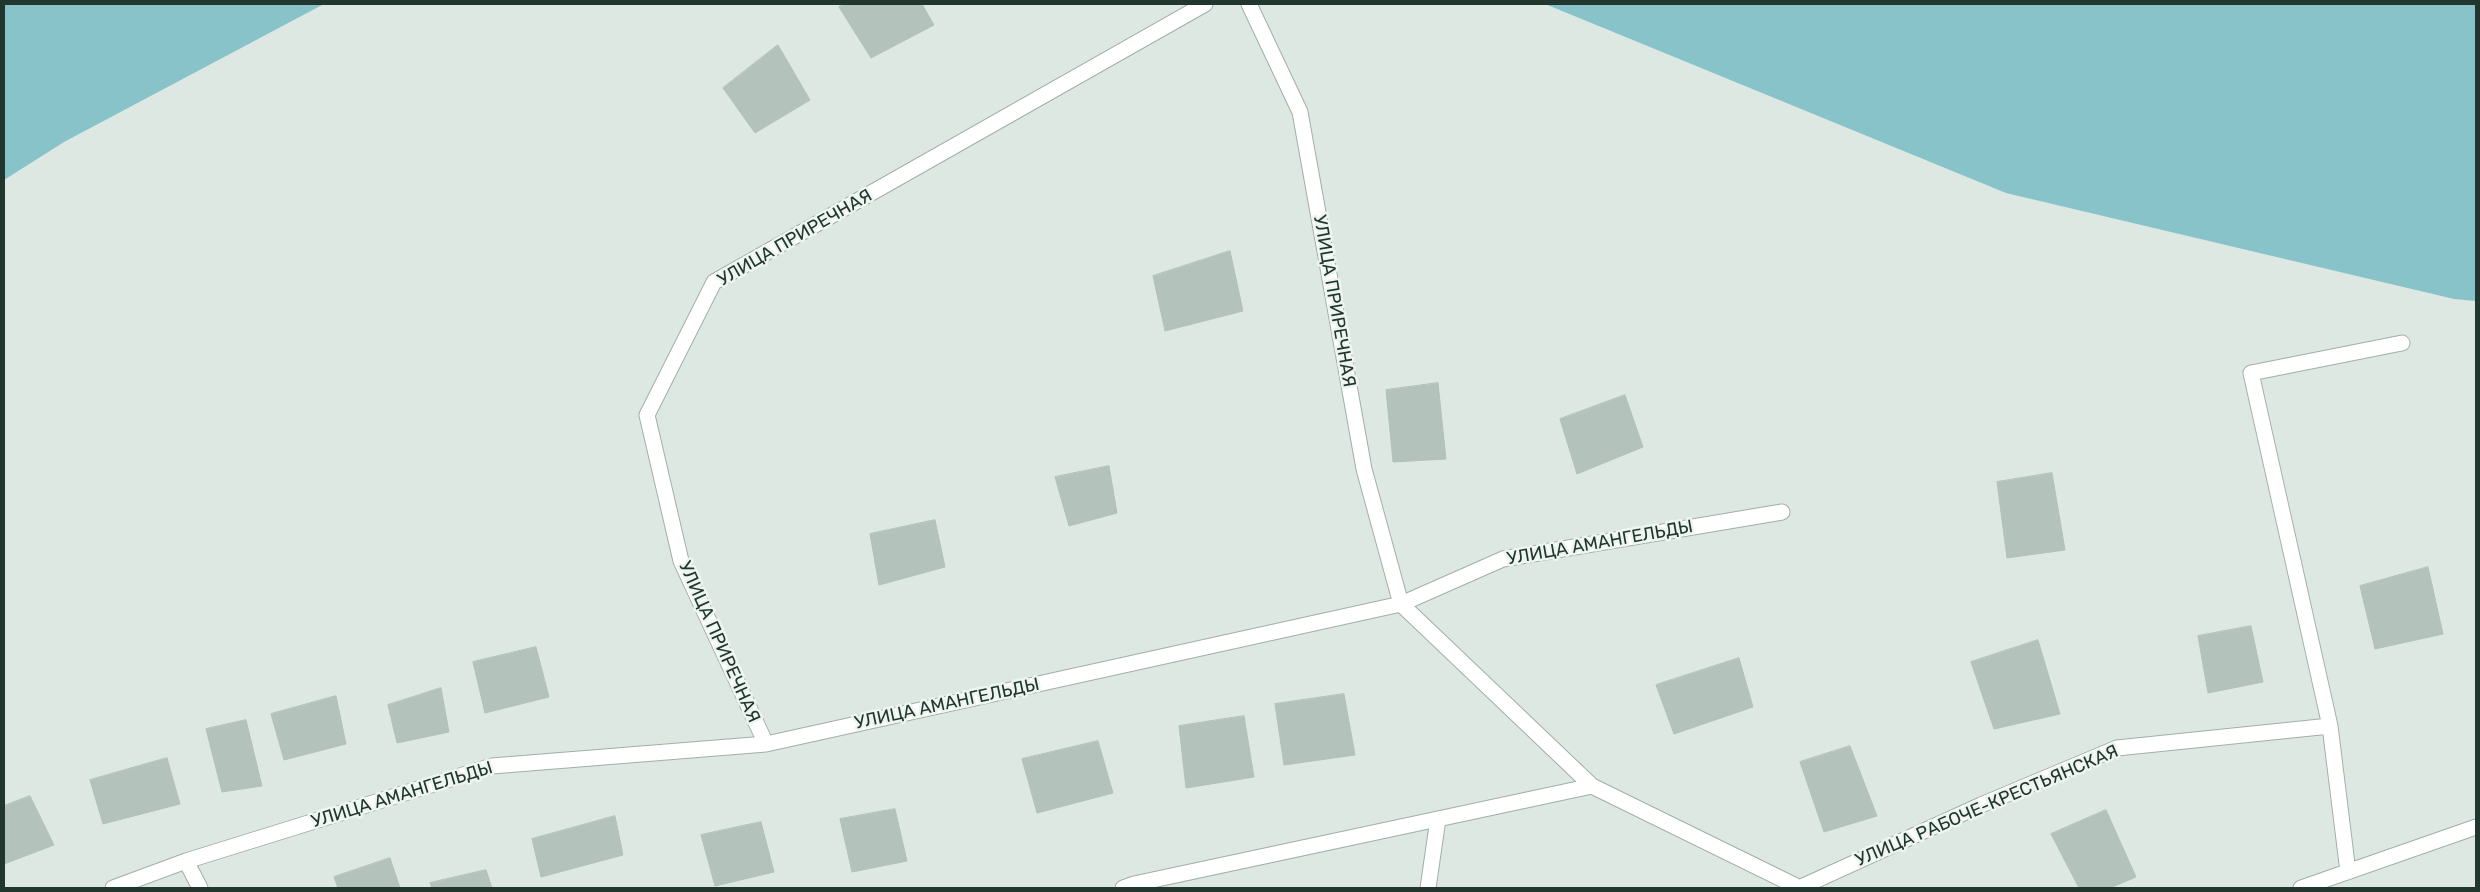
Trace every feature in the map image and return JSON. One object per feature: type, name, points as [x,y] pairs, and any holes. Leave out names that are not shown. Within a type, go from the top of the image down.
[{"type":"street","name":"УЛИЦА ПРИРЕЧНАЯ","points":[[766,744],[681,561],[647,415],[714,282],[1205,4]]},
{"type":"street","name":"УЛИЦА ПРИРЕЧНАЯ","points":[[1249,4],[1300,112],[1364,468],[1401,604]]},
{"type":"street","points":[[2348,872],[2330,726],[2251,373],[2402,343]]},
{"type":"street","name":"УЛИЦА АМАНГЕЛЬДЫ","points":[[113,888],[186,861],[492,766],[766,744],[1401,604],[1503,559],[1782,512]]},
{"type":"street","points":[[1401,604],[1592,786],[1799,888]]},
{"type":"street","name":"УЛИЦА РАБОЧЕ-КРЕСТЬЯНСКАЯ","points":[[1799,888],[1981,806],[2117,748],[2330,726]]},
{"type":"street","points":[[1123,888],[1134,884],[1592,786]]},
{"type":"street","points":[[1428,888],[1438,819]]},
{"type":"street","points":[[2301,888],[2476,827]]},
{"type":"street","points":[[186,861],[200,888]]},
{"type":"water","points":[[4,4],[324,4],[64,142],[4,180]]},
{"type":"water","points":[[1545,4],[2476,4],[2476,301],[2454,299],[2006,193]]},
{"type":"building","points":[[845,4],[922,4],[934,25],[871,58],[839,7]]},
{"type":"building","points":[[778,45],[810,100],[755,133],[723,88]]},
{"type":"building","points":[[1230,251],[1243,311],[1165,331],[1153,276]]},
{"type":"building","points":[[1438,383],[1446,459],[1393,462],[1386,390]]},
{"type":"building","points":[[1625,395],[1643,447],[1577,474],[1560,419]]},
{"type":"building","points":[[1109,466],[1117,513],[1069,526],[1055,477]]},
{"type":"building","points":[[2052,473],[2065,550],[2007,558],[1997,482]]},
{"type":"building","points":[[935,520],[945,567],[879,585],[870,534]]},
{"type":"building","points":[[2428,567],[2443,634],[2375,649],[2360,586]]},
{"type":"building","points":[[2251,626],[2263,682],[2208,693],[2198,636]]},
{"type":"building","points":[[2038,640],[2060,714],[1994,729],[1971,662]]},
{"type":"building","points":[[536,647],[549,697],[485,713],[473,662]]},
{"type":"building","points":[[1739,658],[1753,707],[1674,734],[1656,685]]},
{"type":"building","points":[[441,688],[449,732],[397,743],[388,705]]},
{"type":"building","points":[[1344,694],[1355,755],[1284,765],[1275,704]]},
{"type":"building","points":[[336,696],[346,744],[284,760],[271,714]]},
{"type":"building","points":[[1244,716],[1254,777],[1186,788],[1179,726]]},
{"type":"building","points":[[246,720],[262,786],[222,792],[206,729]]},
{"type":"building","points":[[1098,741],[1113,793],[1037,813],[1022,759]]},
{"type":"building","points":[[1850,746],[1877,816],[1824,832],[1800,762]]},
{"type":"building","points":[[167,758],[180,804],[103,824],[90,780]]},
{"type":"building","points":[[30,796],[54,845],[4,864],[4,806]]},
{"type":"building","points":[[895,809],[907,861],[852,872],[840,819]]},
{"type":"building","points":[[2106,810],[2136,877],[2110,888],[2079,888],[2051,834]]},
{"type":"building","points":[[615,816],[623,855],[541,877],[532,839]]},
{"type":"building","points":[[761,822],[774,872],[715,886],[701,835]]},
{"type":"building","points":[[390,858],[400,888],[338,888],[334,877]]},
{"type":"building","points":[[486,870],[492,888],[432,888],[430,883]]}]
